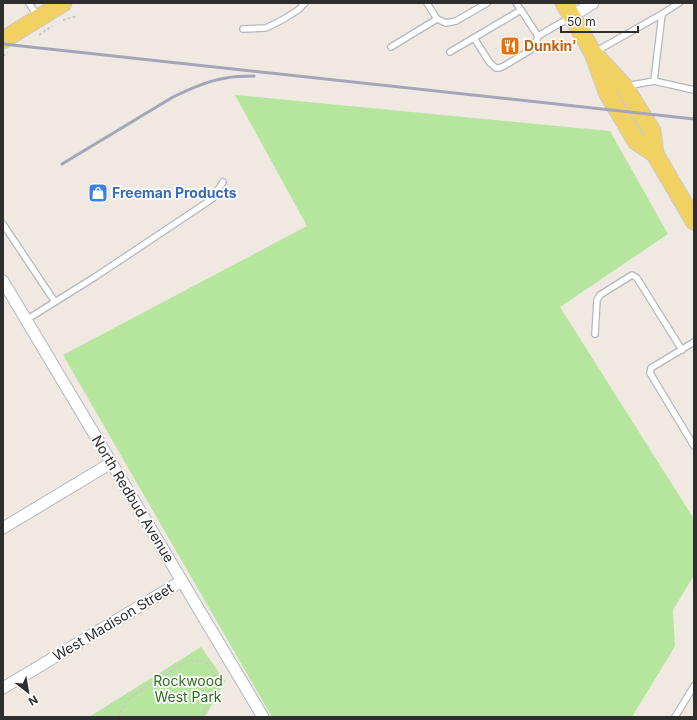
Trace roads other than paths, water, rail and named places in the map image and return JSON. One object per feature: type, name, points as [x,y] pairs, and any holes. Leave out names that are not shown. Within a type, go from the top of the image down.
[{"type":"main road","points":[[3,40],[63,3]]},
{"type":"main road","points":[[568,10],[593,53],[608,94],[636,141],[655,154]]},
{"type":"main road","points":[[593,53],[624,86],[652,131],[655,154],[694,221]]},
{"type":"street","points":[[568,10],[593,3]]},
{"type":"street","name":"North Redbud Avenue","points":[[3,281],[264,717]]},
{"type":"street","points":[[3,528],[111,463]]},
{"type":"street","name":"West Madison Street","points":[[3,688],[182,581]]},
{"type":"lane","points":[[29,3],[38,18]]},
{"type":"lane","points":[[244,29],[266,28],[284,19],[298,10],[305,3]]},
{"type":"lane","points":[[427,3],[437,20],[446,23],[456,21],[487,3]]},
{"type":"lane","points":[[516,3],[538,36]]},
{"type":"lane","points":[[593,53],[679,3]]},
{"type":"lane","points":[[450,52],[521,10]]},
{"type":"lane","points":[[474,38],[490,63],[496,68],[499,68],[530,51],[535,46],[538,36],[568,10]]},
{"type":"lane","points":[[654,81],[662,14]]},
{"type":"lane","points":[[391,47],[437,20]]},
{"type":"lane","points":[[624,86],[654,81],[694,90]]},
{"type":"lane","points":[[26,320],[95,277],[212,199],[223,182]]},
{"type":"lane","points":[[3,224],[55,302]]},
{"type":"lane","points":[[595,334],[597,300],[600,295],[632,275],[637,278],[682,350]]},
{"type":"lane","points":[[694,342],[651,368],[650,373],[694,446]]},
{"type":"lane","points":[[675,717],[694,686]]},
{"type":"railway","points":[[3,44],[694,119]]},
{"type":"railway","points":[[62,164],[179,94],[219,79],[236,76],[254,76]]},
{"type":"place","name":"Dunkin'","points":[[510,46]]},
{"type":"place","name":"Freeman Products","points":[[98,193]]},
{"type":"park label","name":"Rockwood West Park","points":[[188,690]]}]
